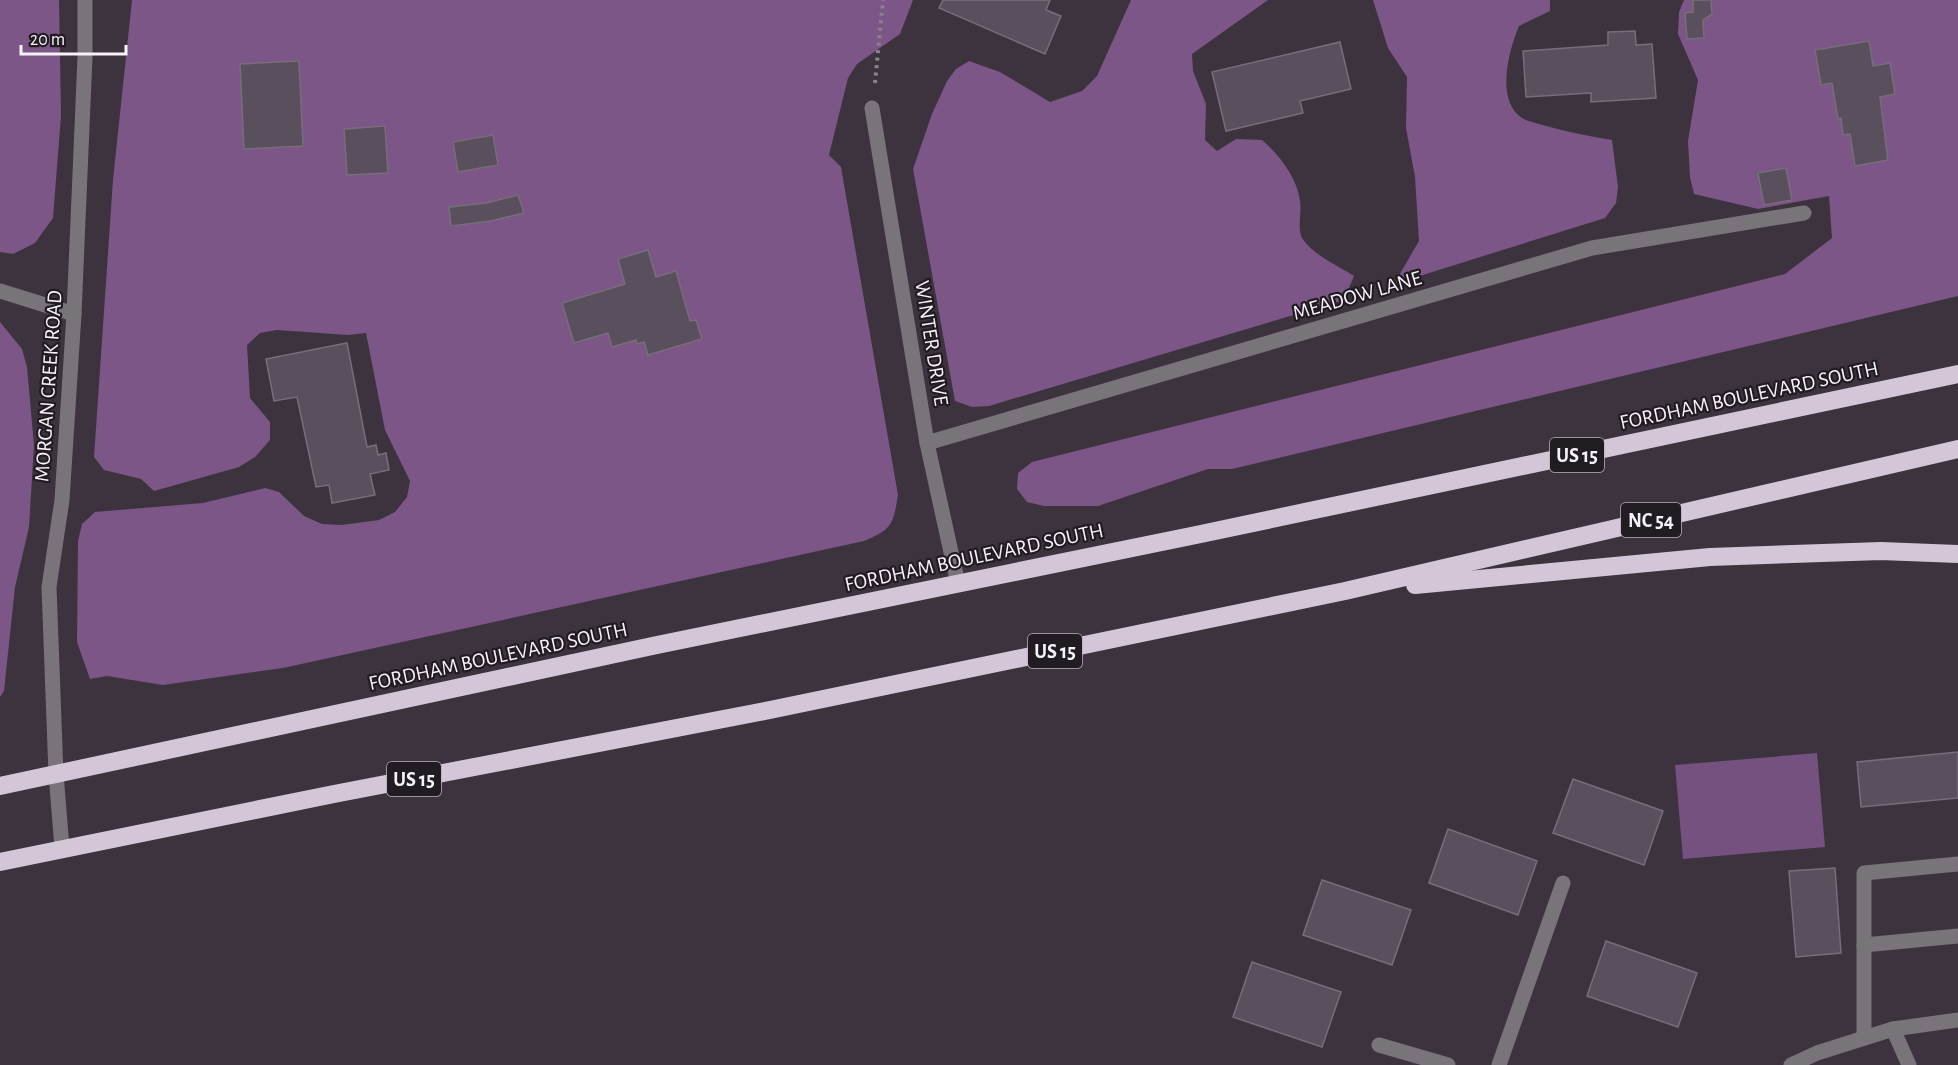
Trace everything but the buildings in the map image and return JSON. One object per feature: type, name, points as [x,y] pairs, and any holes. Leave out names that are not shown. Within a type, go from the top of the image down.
[{"type":"highway","name":"FORDHAM BOULEVARD SOUTH","points":[[0,786],[657,645],[1196,535],[1958,374]]},
{"type":"highway","name":"NC 54","points":[[1345,591],[1958,449]]},
{"type":"highway","name":"US 15","points":[[0,861],[765,711],[1345,591],[1710,557],[1881,551],[1958,554]]},
{"type":"street","name":"MORGAN CREEK ROAD","points":[[62,848],[56,774],[49,587],[62,500],[74,314],[85,57],[85,0]]},
{"type":"street","name":"WINTER DRIVE","points":[[872,108],[927,443],[958,584]]},
{"type":"street","name":"MEADOW LANE","points":[[927,443],[1592,248],[1804,213]]},
{"type":"street","points":[[0,291],[74,314]]},
{"type":"street","points":[[1864,1038],[1864,873],[1958,864]]},
{"type":"street","points":[[1499,1065],[1563,883]]},
{"type":"street","points":[[1864,945],[1958,936]]},
{"type":"street","points":[[1791,1065],[1817,1053],[1893,1029],[1958,1020]]},
{"type":"street","points":[[1893,1029],[1909,1065]]},
{"type":"street","points":[[1379,1045],[1448,1065]]},
{"type":"path","points":[[872,108],[883,0]]},
{"type":"shaded area","points":[[0,0],[59,0],[61,116],[53,218],[35,243],[13,254],[0,252]]},
{"type":"shaded area","points":[[132,0],[913,0],[900,34],[857,64],[848,78],[829,155],[841,167],[898,495],[895,513],[890,524],[881,533],[864,541],[283,668],[163,685],[107,676],[90,679],[77,642],[78,541],[82,524],[95,512],[203,503],[265,488],[279,492],[304,516],[322,524],[342,525],[379,520],[395,512],[407,497],[410,481],[385,430],[366,333],[348,335],[277,330],[260,333],[247,345],[250,398],[270,422],[270,440],[255,457],[239,467],[154,491],[141,479],[104,470],[94,457],[113,180]]},
{"type":"shaded area","points":[[1131,0],[1268,0],[1192,54],[1193,71],[1206,104],[1205,140],[1217,151],[1236,139],[1262,140],[1275,152],[1291,175],[1298,192],[1302,238],[1319,255],[1354,276],[1344,300],[989,406],[972,407],[955,401],[913,169],[932,114],[947,81],[956,69],[969,61],[1000,72],[1050,102],[1082,91],[1097,76]]},
{"type":"shaded area","points":[[1373,0],[1550,0],[1550,11],[1519,26],[1508,61],[1509,99],[1514,110],[1526,120],[1612,140],[1618,187],[1616,203],[1605,218],[1394,284],[1419,241],[1415,177],[1406,128],[1407,77],[1388,48]]},
{"type":"shaded area","points":[[1684,0],[1958,0],[1958,296],[1232,469],[1208,469],[1098,506],[1044,506],[1027,502],[1017,489],[1018,473],[1032,462],[1785,274],[1832,238],[1829,196],[1758,209],[1694,194],[1690,177],[1688,141],[1698,80],[1678,34],[1679,12]]},
{"type":"shaded area","points":[[0,322],[22,349],[27,367],[34,445],[29,527],[15,587],[4,691],[0,697]]},
{"type":"shaded area","points":[[1817,753],[1825,847],[1683,859],[1675,765]]}]
